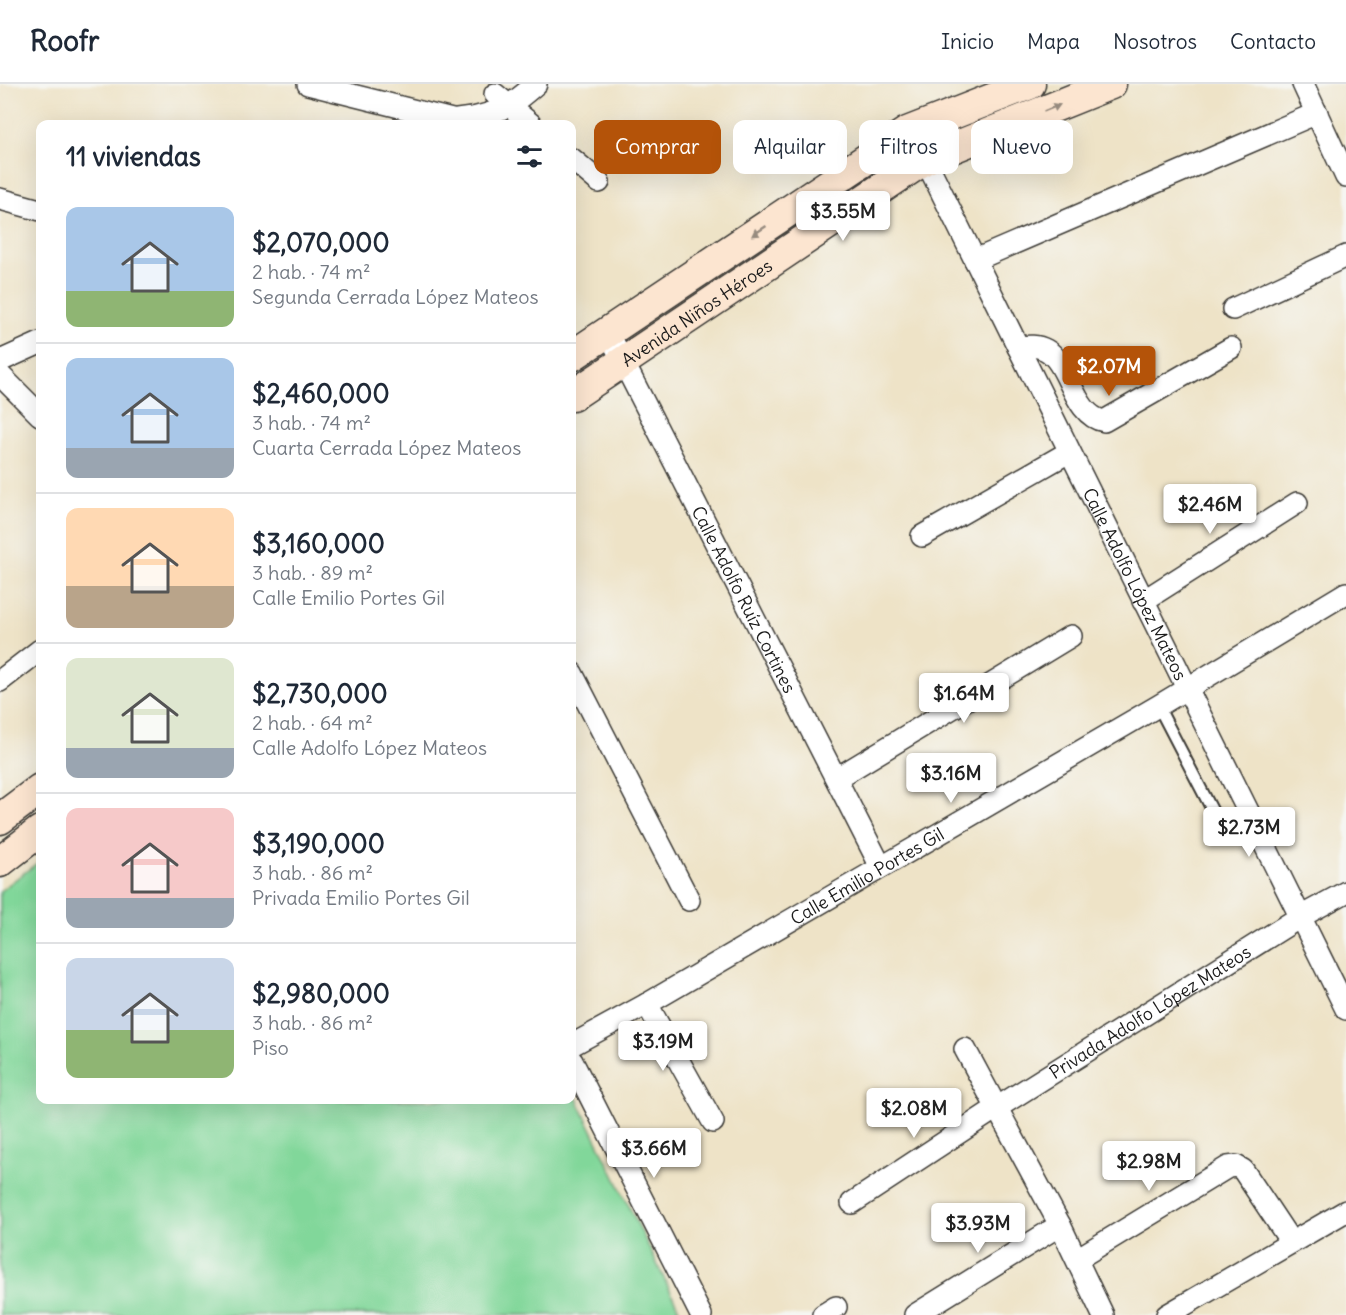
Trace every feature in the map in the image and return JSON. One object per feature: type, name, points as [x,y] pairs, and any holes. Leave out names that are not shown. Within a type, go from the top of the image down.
[{"type":"main road","name":"Avenida Niños Héroes","points":[[576,354],[907,132],[1030,84]]},
{"type":"main road","name":"Avenida Niños Héroes","points":[[959,145],[1111,84]]},
{"type":"main road","name":"Avenida Niños Héroes","points":[[576,393],[902,174]]},
{"type":"main road","points":[[0,819],[36,792]]},
{"type":"main road","points":[[0,862],[36,834]]},
{"type":"street","points":[[308,84],[441,120]]},
{"type":"street","points":[[459,120],[475,117],[502,95],[536,84]]},
{"type":"street","points":[[1303,84],[1346,177]]},
{"type":"street","points":[[502,95],[527,120]]},
{"type":"street","points":[[975,260],[1317,113]]},
{"type":"street","points":[[576,162],[599,182]]},
{"type":"street","name":"Calle Adolfo López Mateos","points":[[932,174],[1346,1010]]},
{"type":"street","points":[[0,199],[36,209]]},
{"type":"street","points":[[1233,309],[1346,256]]},
{"type":"street","name":"Calle Adolfo Ruíz Cortines","points":[[608,332],[881,867]]},
{"type":"street","points":[[0,361],[36,345]]},
{"type":"street","points":[[1018,347],[1036,346],[1052,353],[1088,413],[1104,421],[1231,348]]},
{"type":"street","points":[[0,375],[36,411]]},
{"type":"street","points":[[922,536],[1070,452]]},
{"type":"street","points":[[1143,601],[1297,503]]},
{"type":"street","name":"Calle Emilio Portes Gil","points":[[576,1043],[647,1004],[1158,706],[1346,593]]},
{"type":"street","points":[[837,778],[1071,636]]},
{"type":"street","points":[[0,681],[36,654]]},
{"type":"street","points":[[576,681],[689,900]]},
{"type":"street","name":"Privada Adolfo López Mateos","points":[[852,1203],[998,1107],[1300,917],[1346,892]]},
{"type":"street","points":[[647,1004],[713,1122]]},
{"type":"street","points":[[965,1049],[1060,1225],[1103,1315]]},
{"type":"street","points":[[576,1069],[701,1315]]},
{"type":"street","points":[[1077,1259],[1228,1167],[1236,1166],[1243,1170],[1291,1242]]},
{"type":"street","points":[[1167,1315],[1346,1211]]},
{"type":"street","points":[[915,1315],[1060,1225]]},
{"type":"lane","points":[[1158,706],[1224,833]]},
{"type":"green space","points":[[36,864],[36,1104],[576,1104],[576,1097],[682,1315],[0,1315],[0,891]]}]
